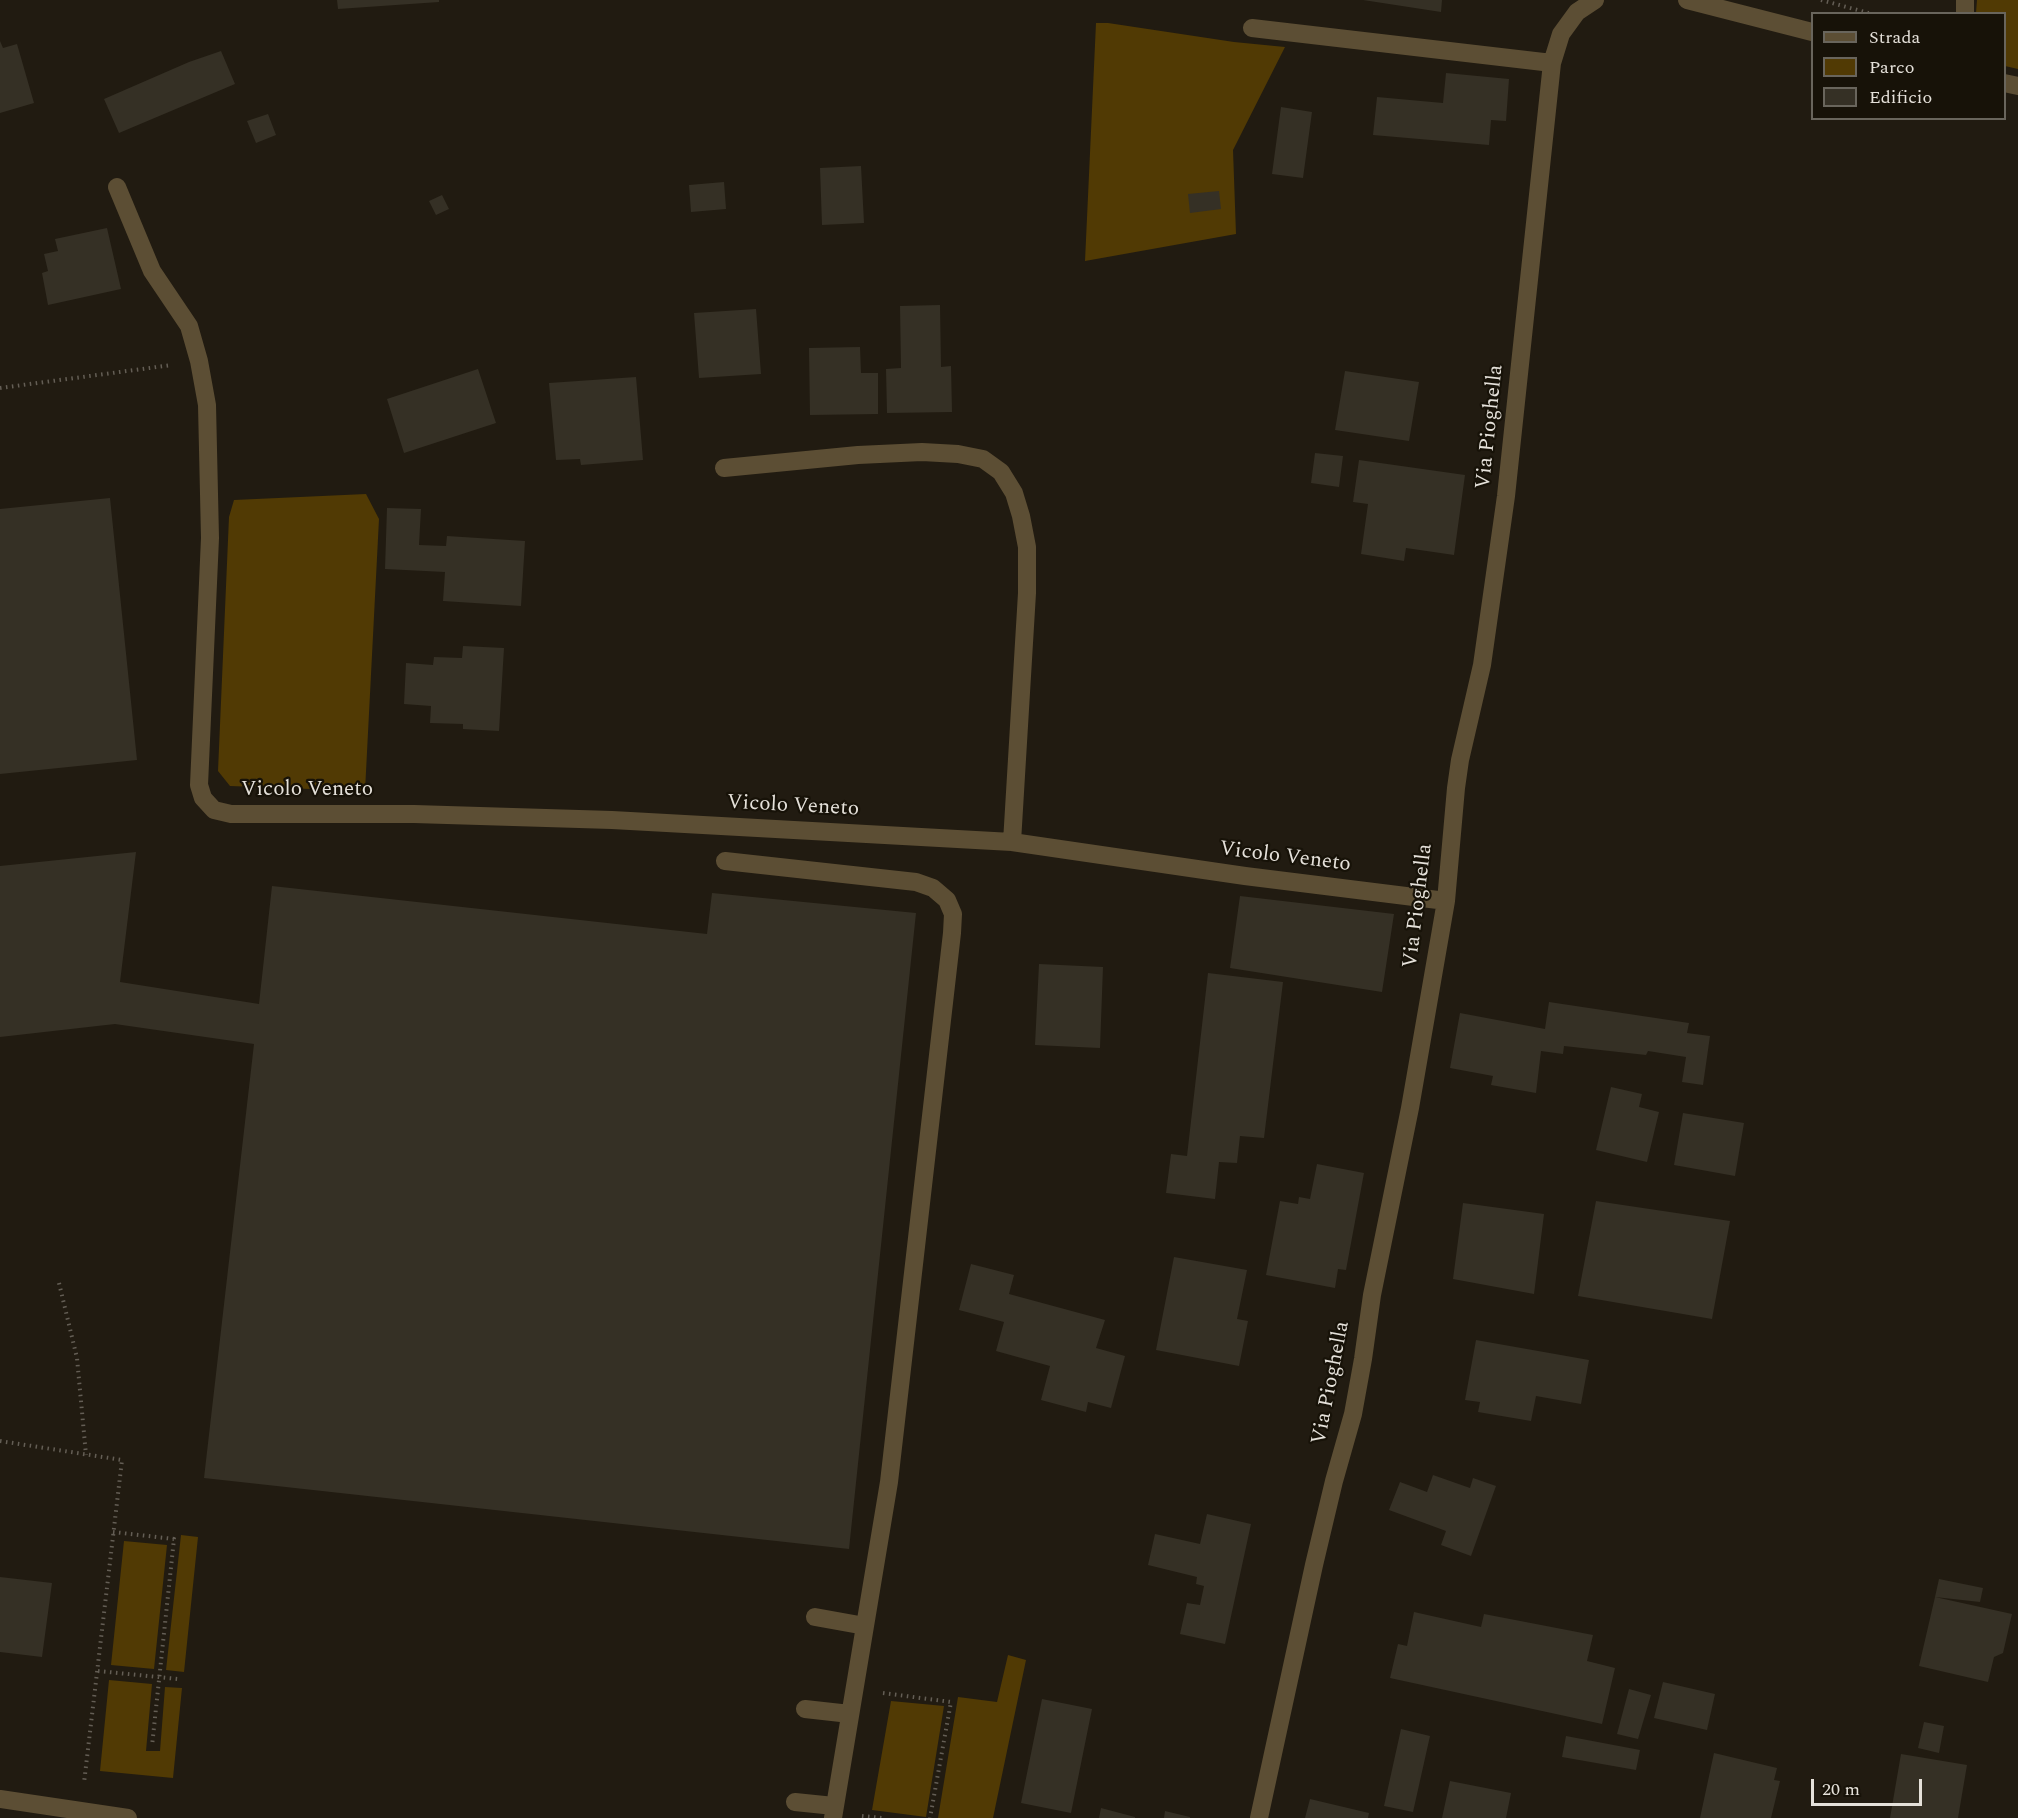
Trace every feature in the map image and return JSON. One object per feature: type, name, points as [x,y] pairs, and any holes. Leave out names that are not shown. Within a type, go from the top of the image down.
[{"type":"street","points":[[1572,6],[1595,0]]},
{"type":"street","points":[[1687,0],[1811,32]]},
{"type":"street","name":"Via Pioghella","points":[[1259,1818],[1322,1533],[1353,1414],[1371,1295],[1410,1108],[1446,901],[1455,788],[1482,664],[1506,496],[1552,63],[1572,6]]},
{"type":"street","points":[[1252,28],[1552,63]]},
{"type":"street","name":"Vicolo Veneto","points":[[117,187],[152,271],[189,326],[199,361],[207,405],[210,538],[199,785],[202,798],[214,810],[231,814],[414,814],[612,820],[1012,842],[1245,876],[1446,901]]},
{"type":"street","points":[[724,468],[858,455],[922,452],[958,454],[983,459],[1001,472],[1014,493],[1027,547],[1027,593],[1012,842]]},
{"type":"street","points":[[725,861],[916,882],[933,888],[947,900],[953,914],[889,1482],[833,1814],[795,1802]]},
{"type":"street","points":[[815,1617],[865,1626]]},
{"type":"street","points":[[805,1709],[850,1714]]},
{"type":"street","points":[[0,1799],[87,1814],[128,1818]]},
{"type":"path","points":[[1821,0],[1865,12]]},
{"type":"path","points":[[0,388],[199,361]]},
{"type":"path","points":[[59,1283],[77,1358],[86,1455]]},
{"type":"path","points":[[0,1441],[122,1460],[98,1671],[87,1814]]},
{"type":"path","points":[[113,1532],[174,1539],[152,1746]]},
{"type":"path","points":[[98,1671],[178,1679]]},
{"type":"path","points":[[873,1692],[951,1702],[930,1818]]},
{"type":"path","points":[[856,1815],[882,1818]]},
{"type":"green space","points":[[1977,0],[2018,0],[2018,69],[2006,66],[2006,12],[1976,12]]},
{"type":"green space","points":[[1096,23],[1285,47],[1233,150],[1236,234],[1085,261]]},
{"type":"green space","points":[[366,494],[379,519],[365,791],[230,786],[218,771],[229,517],[234,500]]},
{"type":"green space","points":[[181,1535],[198,1537],[184,1672],[166,1670]]},
{"type":"green space","points":[[124,1541],[167,1545],[154,1669],[111,1665]]},
{"type":"green space","points":[[1008,1655],[1026,1660],[993,1818],[938,1818],[958,1697],[997,1702]]},
{"type":"green space","points":[[109,1680],[152,1684],[146,1751],[160,1751],[165,1687],[182,1688],[173,1778],[100,1771]]},
{"type":"green space","points":[[891,1701],[944,1706],[926,1817],[872,1810]]},
{"type":"building","points":[[337,0],[439,0],[439,2],[338,9]]},
{"type":"building","points":[[1363,0],[1442,0],[1441,12]]},
{"type":"building","points":[[0,41],[3,48],[17,44],[34,103],[0,113]]},
{"type":"building","points":[[221,51],[235,84],[119,133],[104,99],[189,62]]},
{"type":"building","points":[[1446,73],[1509,79],[1506,121],[1491,120],[1489,145],[1373,135],[1377,97],[1443,103]]},
{"type":"building","points":[[1281,107],[1312,112],[1303,178],[1272,174]]},
{"type":"building","points":[[268,114],[276,135],[256,143],[247,121]]},
{"type":"building","points":[[861,166],[864,223],[822,225],[820,168]]},
{"type":"building","points":[[724,182],[726,209],[691,212],[689,185]]},
{"type":"building","points":[[1219,191],[1221,209],[1190,213],[1188,194]]},
{"type":"building","points":[[442,195],[449,209],[436,215],[429,201]]},
{"type":"building","points":[[107,228],[121,289],[48,305],[42,273],[48,271],[44,254],[58,251],[55,239]]},
{"type":"building","points":[[940,305],[941,367],[951,366],[952,412],[887,413],[886,369],[901,368],[900,306]]},
{"type":"building","points":[[756,309],[761,374],[699,378],[694,313]]},
{"type":"building","points":[[860,347],[861,373],[878,373],[878,414],[810,415],[809,348]]},
{"type":"building","points":[[478,369],[496,423],[404,453],[387,399]]},
{"type":"building","points":[[1345,371],[1419,382],[1409,441],[1335,430]]},
{"type":"building","points":[[636,377],[643,460],[581,465],[580,459],[556,460],[549,383]]},
{"type":"building","points":[[1315,453],[1343,456],[1339,487],[1311,483]]},
{"type":"building","points":[[1359,460],[1465,475],[1454,555],[1406,548],[1404,561],[1361,554],[1368,504],[1353,502]]},
{"type":"building","points":[[110,498],[137,760],[0,774],[0,509]]},
{"type":"building","points":[[387,508],[421,509],[419,545],[446,546],[447,536],[525,541],[521,606],[443,601],[445,572],[385,569]]},
{"type":"building","points":[[463,646],[504,648],[499,731],[463,729],[463,724],[430,723],[431,706],[404,704],[406,663],[433,665],[434,657],[462,658]]},
{"type":"building","points":[[136,852],[120,982],[259,1004],[272,886],[707,934],[712,893],[916,913],[849,1549],[204,1478],[254,1044],[115,1024],[0,1037],[0,866]]},
{"type":"building","points":[[1240,896],[1394,914],[1382,992],[1230,968]]},
{"type":"building","points":[[1039,964],[1103,967],[1100,1048],[1035,1045]]},
{"type":"building","points":[[1208,973],[1283,982],[1264,1138],[1240,1136],[1237,1163],[1219,1162],[1215,1199],[1166,1193],[1171,1154],[1187,1156]]},
{"type":"building","points":[[1549,1002],[1689,1023],[1687,1033],[1710,1036],[1703,1085],[1682,1082],[1686,1057],[1648,1051],[1646,1055],[1564,1046],[1563,1054],[1541,1051],[1536,1093],[1491,1085],[1493,1076],[1450,1068],[1460,1013],[1545,1029]]},
{"type":"building","points":[[1611,1087],[1642,1094],[1639,1107],[1659,1112],[1647,1162],[1596,1150]]},
{"type":"building","points":[[1683,1113],[1744,1123],[1735,1176],[1674,1165]]},
{"type":"building","points":[[1317,1164],[1364,1173],[1346,1270],[1338,1269],[1335,1288],[1266,1275],[1280,1201],[1298,1204],[1299,1197],[1310,1199]]},
{"type":"building","points":[[1596,1201],[1730,1221],[1712,1319],[1578,1296]]},
{"type":"building","points":[[1463,1203],[1544,1214],[1534,1294],[1453,1279]]},
{"type":"building","points":[[1174,1257],[1247,1270],[1237,1319],[1248,1321],[1239,1366],[1156,1350]]},
{"type":"building","points":[[971,1264],[1014,1275],[1009,1294],[1105,1320],[1096,1348],[1125,1356],[1111,1408],[1088,1402],[1086,1412],[1041,1400],[1050,1366],[996,1351],[1004,1322],[959,1310]]},
{"type":"building","points":[[1476,1340],[1589,1360],[1581,1404],[1536,1396],[1531,1421],[1478,1412],[1480,1402],[1465,1400]]},
{"type":"building","points":[[1433,1475],[1470,1488],[1473,1478],[1496,1486],[1471,1556],[1441,1545],[1446,1531],[1389,1510],[1400,1482],[1427,1492]]},
{"type":"building","points":[[1207,1514],[1251,1524],[1225,1644],[1180,1634],[1187,1603],[1200,1605],[1204,1586],[1196,1584],[1197,1577],[1148,1565],[1155,1534],[1200,1544]]},
{"type":"building","points":[[0,1577],[52,1583],[42,1657],[0,1652]]},
{"type":"building","points":[[1939,1579],[1983,1588],[1980,1602],[1935,1597]]},
{"type":"building","points":[[1935,1597],[2012,1614],[2003,1653],[1994,1657],[1988,1682],[1919,1666]]},
{"type":"building","points":[[1414,1612],[1481,1627],[1484,1614],[1593,1635],[1587,1661],[1615,1668],[1602,1724],[1390,1678],[1398,1644],[1407,1646]]},
{"type":"building","points":[[1663,1682],[1715,1694],[1707,1730],[1654,1718]]},
{"type":"building","points":[[1629,1689],[1651,1695],[1638,1739],[1617,1734]]},
{"type":"building","points":[[1042,1699],[1092,1709],[1071,1813],[1021,1803]]},
{"type":"building","points":[[1924,1722],[1944,1726],[1939,1753],[1918,1748]]},
{"type":"building","points":[[1401,1729],[1430,1736],[1413,1812],[1384,1806]]},
{"type":"building","points":[[1566,1736],[1640,1750],[1636,1770],[1562,1757]]},
{"type":"building","points":[[1714,1753],[1777,1768],[1774,1780],[1780,1781],[1771,1818],[1700,1818]]},
{"type":"building","points":[[1901,1754],[1967,1765],[1958,1818],[1890,1818]]},
{"type":"building","points":[[1450,1781],[1511,1793],[1506,1818],[1442,1818]]},
{"type":"building","points":[[1310,1799],[1369,1813],[1368,1818],[1305,1818]]},
{"type":"building","points":[[1101,1808],[1135,1817],[1135,1818],[1099,1818]]},
{"type":"building","points":[[1165,1811],[1190,1817],[1190,1818],[1164,1818]]}]
